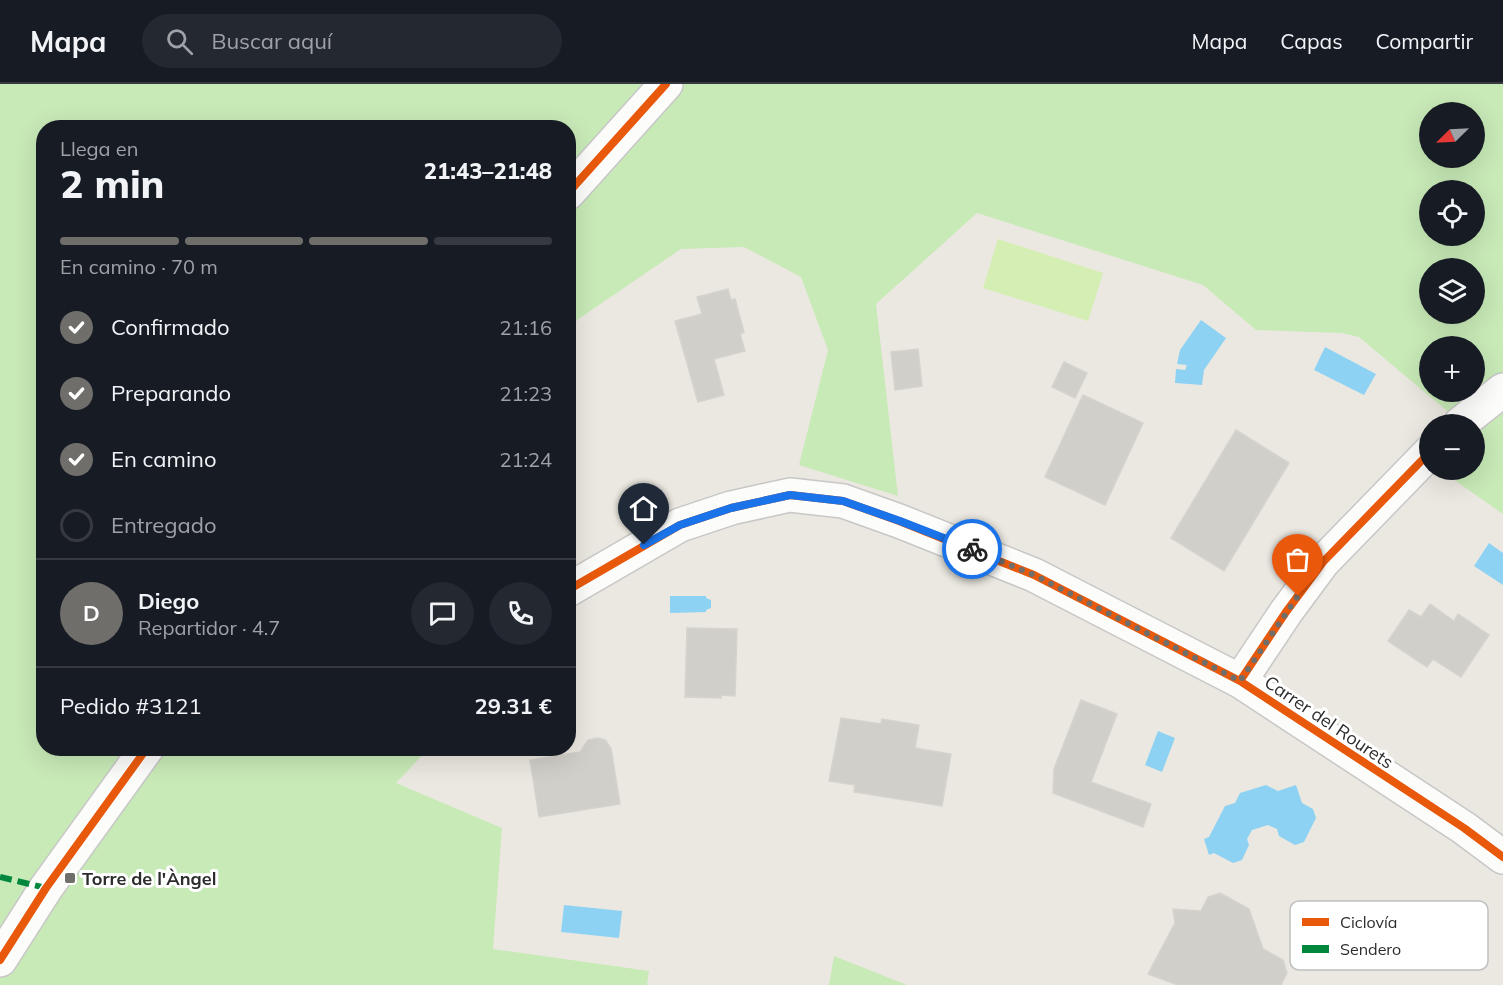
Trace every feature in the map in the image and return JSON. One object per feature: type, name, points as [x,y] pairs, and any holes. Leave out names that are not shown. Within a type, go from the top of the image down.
[{"type":"street","points":[[576,184],[666,84]]},
{"type":"street","points":[[1473,414],[1503,390]]},
{"type":"street","points":[[1240,681],[1323,562],[1419,463]]},
{"type":"street","name":"Carrer del Rourets","points":[[576,585],[680,525],[731,508],[790,495],[843,501],[900,521],[1034,575],[1240,681],[1503,856]]},
{"type":"street","points":[[0,960],[46,888],[141,756]]},
{"type":"green space","points":[[0,84],[1503,84],[1503,514],[1454,480],[1485,480],[1485,414],[1451,414],[1436,402],[1485,402],[1485,336],[1419,336],[1419,387],[1359,337],[1342,333],[1256,330],[1203,285],[977,213],[876,304],[898,496],[799,465],[828,350],[801,277],[744,247],[681,249],[576,322],[576,120],[36,120],[36,756],[421,756],[396,783],[502,828],[493,949],[649,971],[647,985],[0,985]]},
{"type":"green space","points":[[998,239],[1103,273],[1088,321],[983,288]]},
{"type":"green space","points":[[834,956],[907,985],[829,985]]},
{"type":"water","points":[[1201,320],[1226,338],[1204,370],[1202,385],[1175,383],[1176,369],[1185,370],[1187,365],[1177,364],[1180,350]]},
{"type":"water","points":[[1325,347],[1376,374],[1364,395],[1314,370]]},
{"type":"water","points":[[1489,543],[1503,553],[1503,585],[1474,566]]},
{"type":"water","points":[[670,596],[706,596],[711,600],[711,608],[706,612],[670,613]]},
{"type":"water","points":[[1158,731],[1175,738],[1162,772],[1145,765]]},
{"type":"water","points":[[1266,785],[1278,791],[1296,785],[1302,803],[1313,809],[1316,818],[1304,842],[1295,845],[1279,836],[1277,829],[1268,825],[1252,830],[1247,839],[1249,845],[1242,860],[1233,863],[1214,853],[1209,855],[1204,839],[1209,837],[1225,806],[1235,803],[1240,793]]},
{"type":"water","points":[[564,905],[622,911],[619,938],[561,932]]},
{"type":"building","points":[[728,289],[731,300],[735,299],[744,332],[740,334],[745,351],[714,359],[724,395],[698,402],[675,321],[702,314],[697,297]]},
{"type":"building","points":[[918,349],[922,386],[895,390],[891,352]]},
{"type":"building","points":[[1064,362],[1087,373],[1075,398],[1052,387]]},
{"type":"building","points":[[1083,395],[1143,423],[1105,505],[1045,477]]},
{"type":"building","points":[[1236,430],[1289,463],[1224,571],[1171,538]]},
{"type":"building","points":[[1430,604],[1454,621],[1458,614],[1489,635],[1461,677],[1433,659],[1427,667],[1388,641],[1409,610],[1421,617]]},
{"type":"building","points":[[687,628],[737,629],[735,696],[685,697]]},
{"type":"building","points":[[1081,700],[1117,714],[1091,782],[1151,804],[1143,827],[1053,793],[1054,769]]},
{"type":"building","points":[[841,718],[881,724],[882,719],[919,725],[915,748],[951,754],[942,806],[854,792],[855,785],[829,781]]},
{"type":"building","points":[[598,738],[605,740],[611,748],[620,804],[539,817],[530,760],[555,756],[576,756],[576,753],[580,752],[588,740]]},
{"type":"building","points":[[1220,893],[1249,909],[1263,949],[1283,960],[1287,973],[1281,985],[1178,985],[1148,974],[1175,923],[1173,909],[1201,911],[1208,897]]},
{"type":"marked path","points":[[0,877],[46,888]]},
{"type":"cycle path","points":[[576,184],[666,84]]},
{"type":"cycle path","points":[[1240,681],[1323,562],[1419,463]]},
{"type":"cycle path","points":[[576,585],[680,525],[731,508],[790,495],[843,501],[1034,575],[1240,681],[1464,828],[1503,857]]},
{"type":"cycle path","points":[[0,960],[46,888],[141,756]]},
{"type":"way so far","points":[[972,549],[1034,575],[1240,681],[1298,596]]},
{"type":"place","name":"Torre de l'Àngel","points":[[70,878]]},
{"type":"route","points":[[644,545],[680,525],[731,508],[790,495],[843,501],[972,549]]}]
